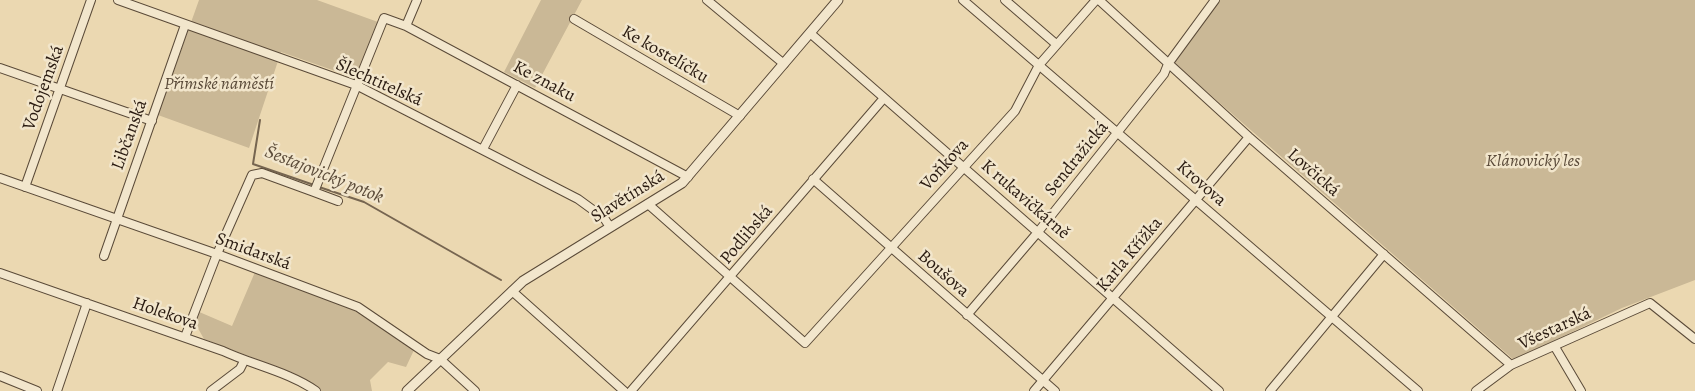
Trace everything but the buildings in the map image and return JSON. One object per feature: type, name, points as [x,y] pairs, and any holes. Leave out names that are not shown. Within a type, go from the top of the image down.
[{"type":"street","name":"Vodojemská","points":[[25,187],[91,0]]},
{"type":"street","name":"Šlechtitelská","points":[[118,0],[356,85],[578,199],[604,218],[610,227]]},
{"type":"street","points":[[406,26],[417,0]]},
{"type":"street","points":[[707,0],[784,64]]},
{"type":"street","name":"Slavětínská","points":[[407,391],[522,281],[648,204],[688,177],[838,0]]},
{"type":"street","name":"Krovova","points":[[963,0],[1418,391]]},
{"type":"street","points":[[1004,0],[1056,44]]},
{"type":"street","name":"Voňkova","points":[[731,277],[805,342],[1015,111],[1039,65],[1056,44],[1098,0]]},
{"type":"street","name":"Lovčická","points":[[1098,0],[1249,137],[1512,365]]},
{"type":"street","name":"Sendražická","points":[[967,315],[1038,232],[1164,74],[1168,64],[1215,0]]},
{"type":"street","name":"Ke znaku","points":[[356,85],[384,18],[406,26],[688,177]]},
{"type":"street","name":"Ke kostelíčku","points":[[574,19],[740,116]]},
{"type":"street","name":"Libčanská","points":[[104,256],[185,25]]},
{"type":"street","name":"K rukavičkárně","points":[[810,33],[1219,391]]},
{"type":"street","points":[[0,68],[152,122]]},
{"type":"street","points":[[316,187],[356,85]]},
{"type":"street","points":[[483,149],[517,85]]},
{"type":"street","name":"Podlibská","points":[[631,391],[884,98]]},
{"type":"street","name":"Karla Křížka","points":[[1034,391],[1249,137]]},
{"type":"street","points":[[185,337],[217,254],[252,175],[260,172],[316,187],[338,201]]},
{"type":"street","name":"Smidarská","points":[[0,178],[217,254],[358,307],[427,354],[440,359],[475,391]]},
{"type":"street","name":"Boušova","points":[[813,179],[1055,391]]},
{"type":"street","points":[[648,204],[731,277]]},
{"type":"street","points":[[1270,391],[1384,254]]},
{"type":"street","name":"Holekova","points":[[0,272],[224,350],[244,361],[304,382],[316,391]]},
{"type":"street","points":[[512,291],[624,391]]},
{"type":"street","points":[[57,391],[87,303]]},
{"type":"street","name":"Všestarská","points":[[1476,391],[1512,365],[1650,303],[1695,339]]},
{"type":"street","points":[[1555,347],[1581,391]]},
{"type":"street","points":[[211,391],[240,369],[244,361]]},
{"type":"street","points":[[0,376],[37,391]]},
{"type":"green space","name":"Přímské náměstí","points":[[199,0],[317,0],[378,22],[355,78],[281,52],[249,148],[158,115]]},
{"type":"green space","points":[[541,0],[582,0],[535,88],[504,72]]},
{"type":"green space","name":"Klánovický les","points":[[1220,0],[1695,0],[1695,280],[1622,308],[1514,360],[1174,63]]},
{"type":"green space","points":[[255,272],[353,308],[414,350],[406,367],[388,362],[370,380],[372,391],[319,391],[293,373],[204,339],[195,323],[197,311],[232,326]]},
{"type":"waterway","name":"Šestajovický potok","points":[[260,120],[253,164],[314,185]]},
{"type":"waterway","name":"Šestajovický potok","points":[[319,187],[364,202],[501,280]]}]
